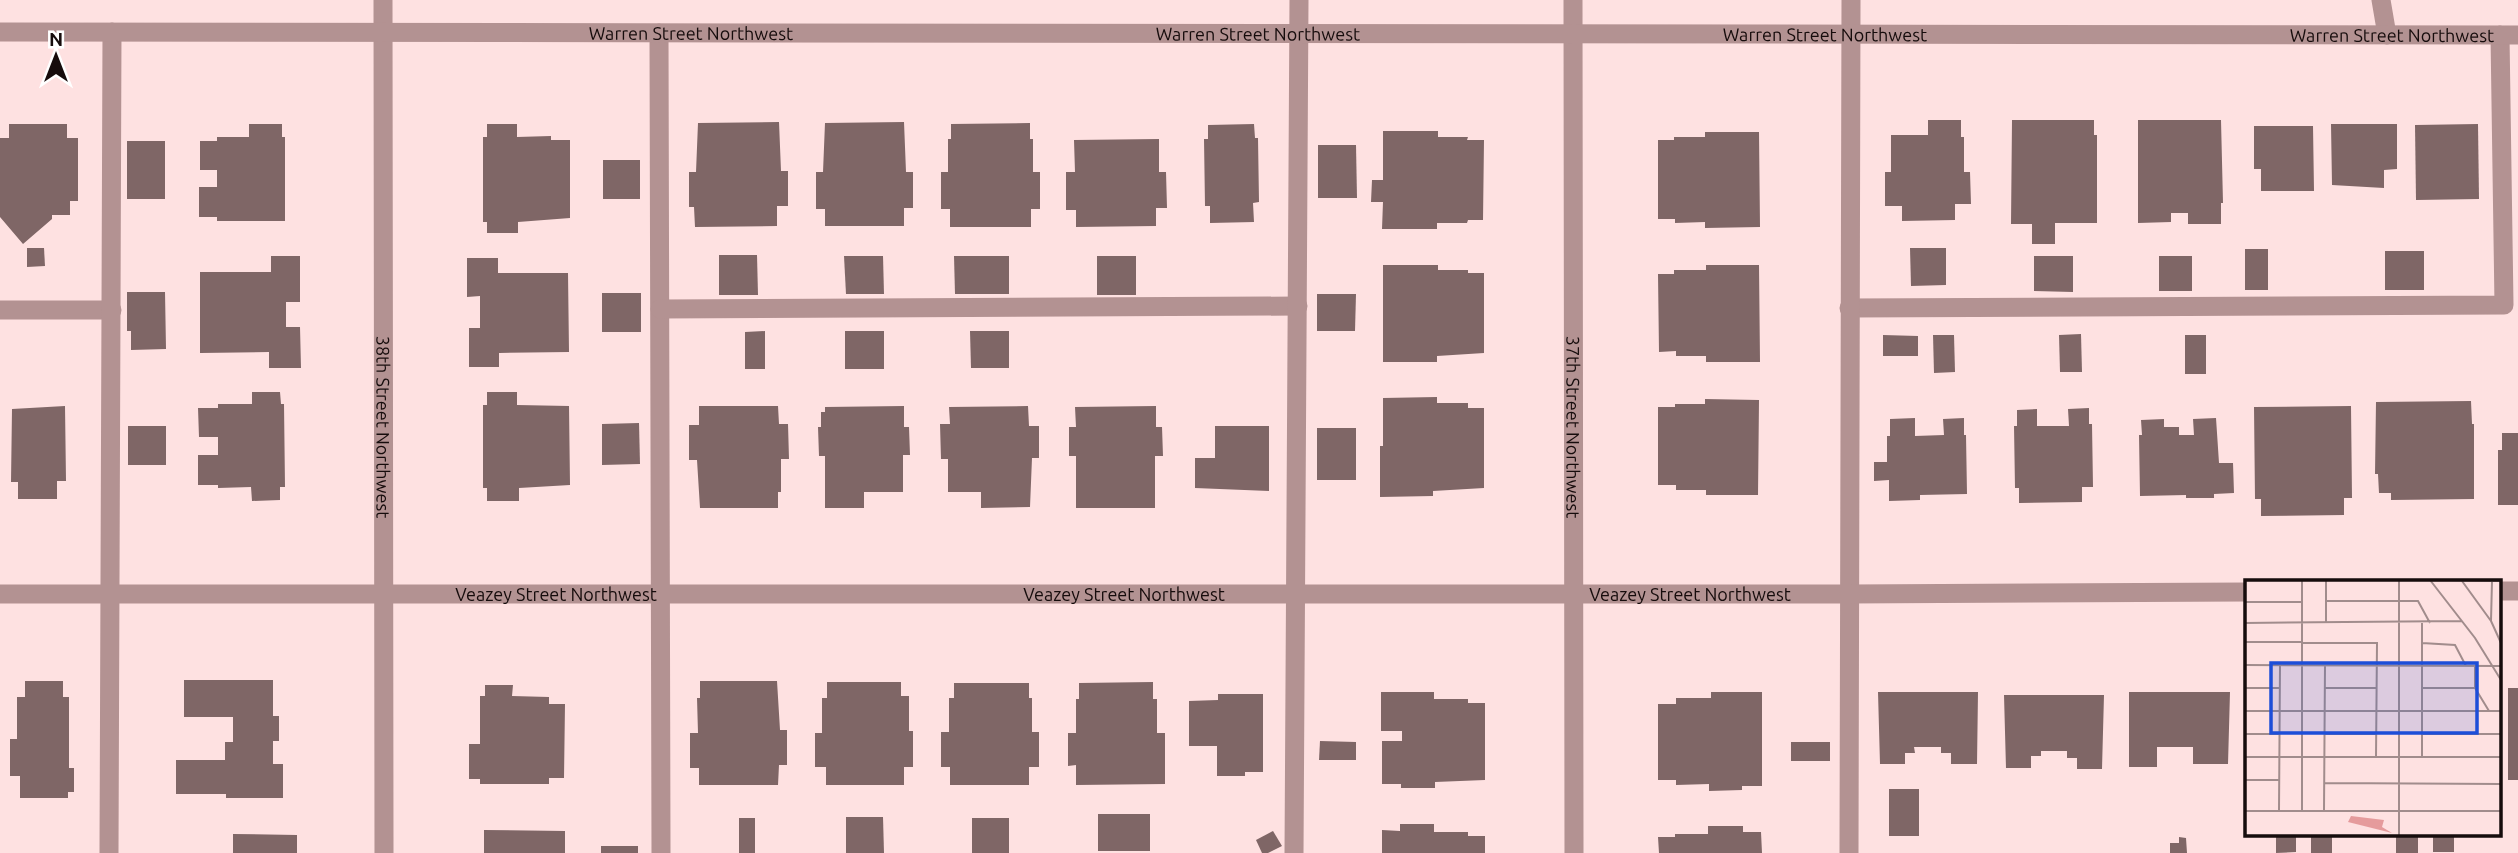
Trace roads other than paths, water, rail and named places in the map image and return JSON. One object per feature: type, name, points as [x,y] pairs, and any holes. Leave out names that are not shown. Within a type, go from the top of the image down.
[{"type":"street","name":"38th Street Northwest","points":[[383,0],[384,853]]},
{"type":"street","points":[[1294,853],[1299,0]]},
{"type":"street","name":"37th Street Northwest","points":[[1573,0],[1574,853]]},
{"type":"street","points":[[1849,853],[1851,0]]},
{"type":"street","points":[[2381,0],[2387,35]]},
{"type":"street","name":"Warren Street Northwest","points":[[0,32],[2509,35]]},
{"type":"street","points":[[109,853],[112,32]]},
{"type":"street","points":[[659,33],[661,853]]},
{"type":"street","points":[[1849,308],[2511,310],[2509,35]]},
{"type":"street","points":[[660,309],[1298,306]]},
{"type":"street","points":[[0,310],[112,310]]},
{"type":"street","points":[[2500,591],[2518,591]]},
{"type":"street","name":"Veazey Street Northwest","points":[[0,594],[2245,592]]}]
